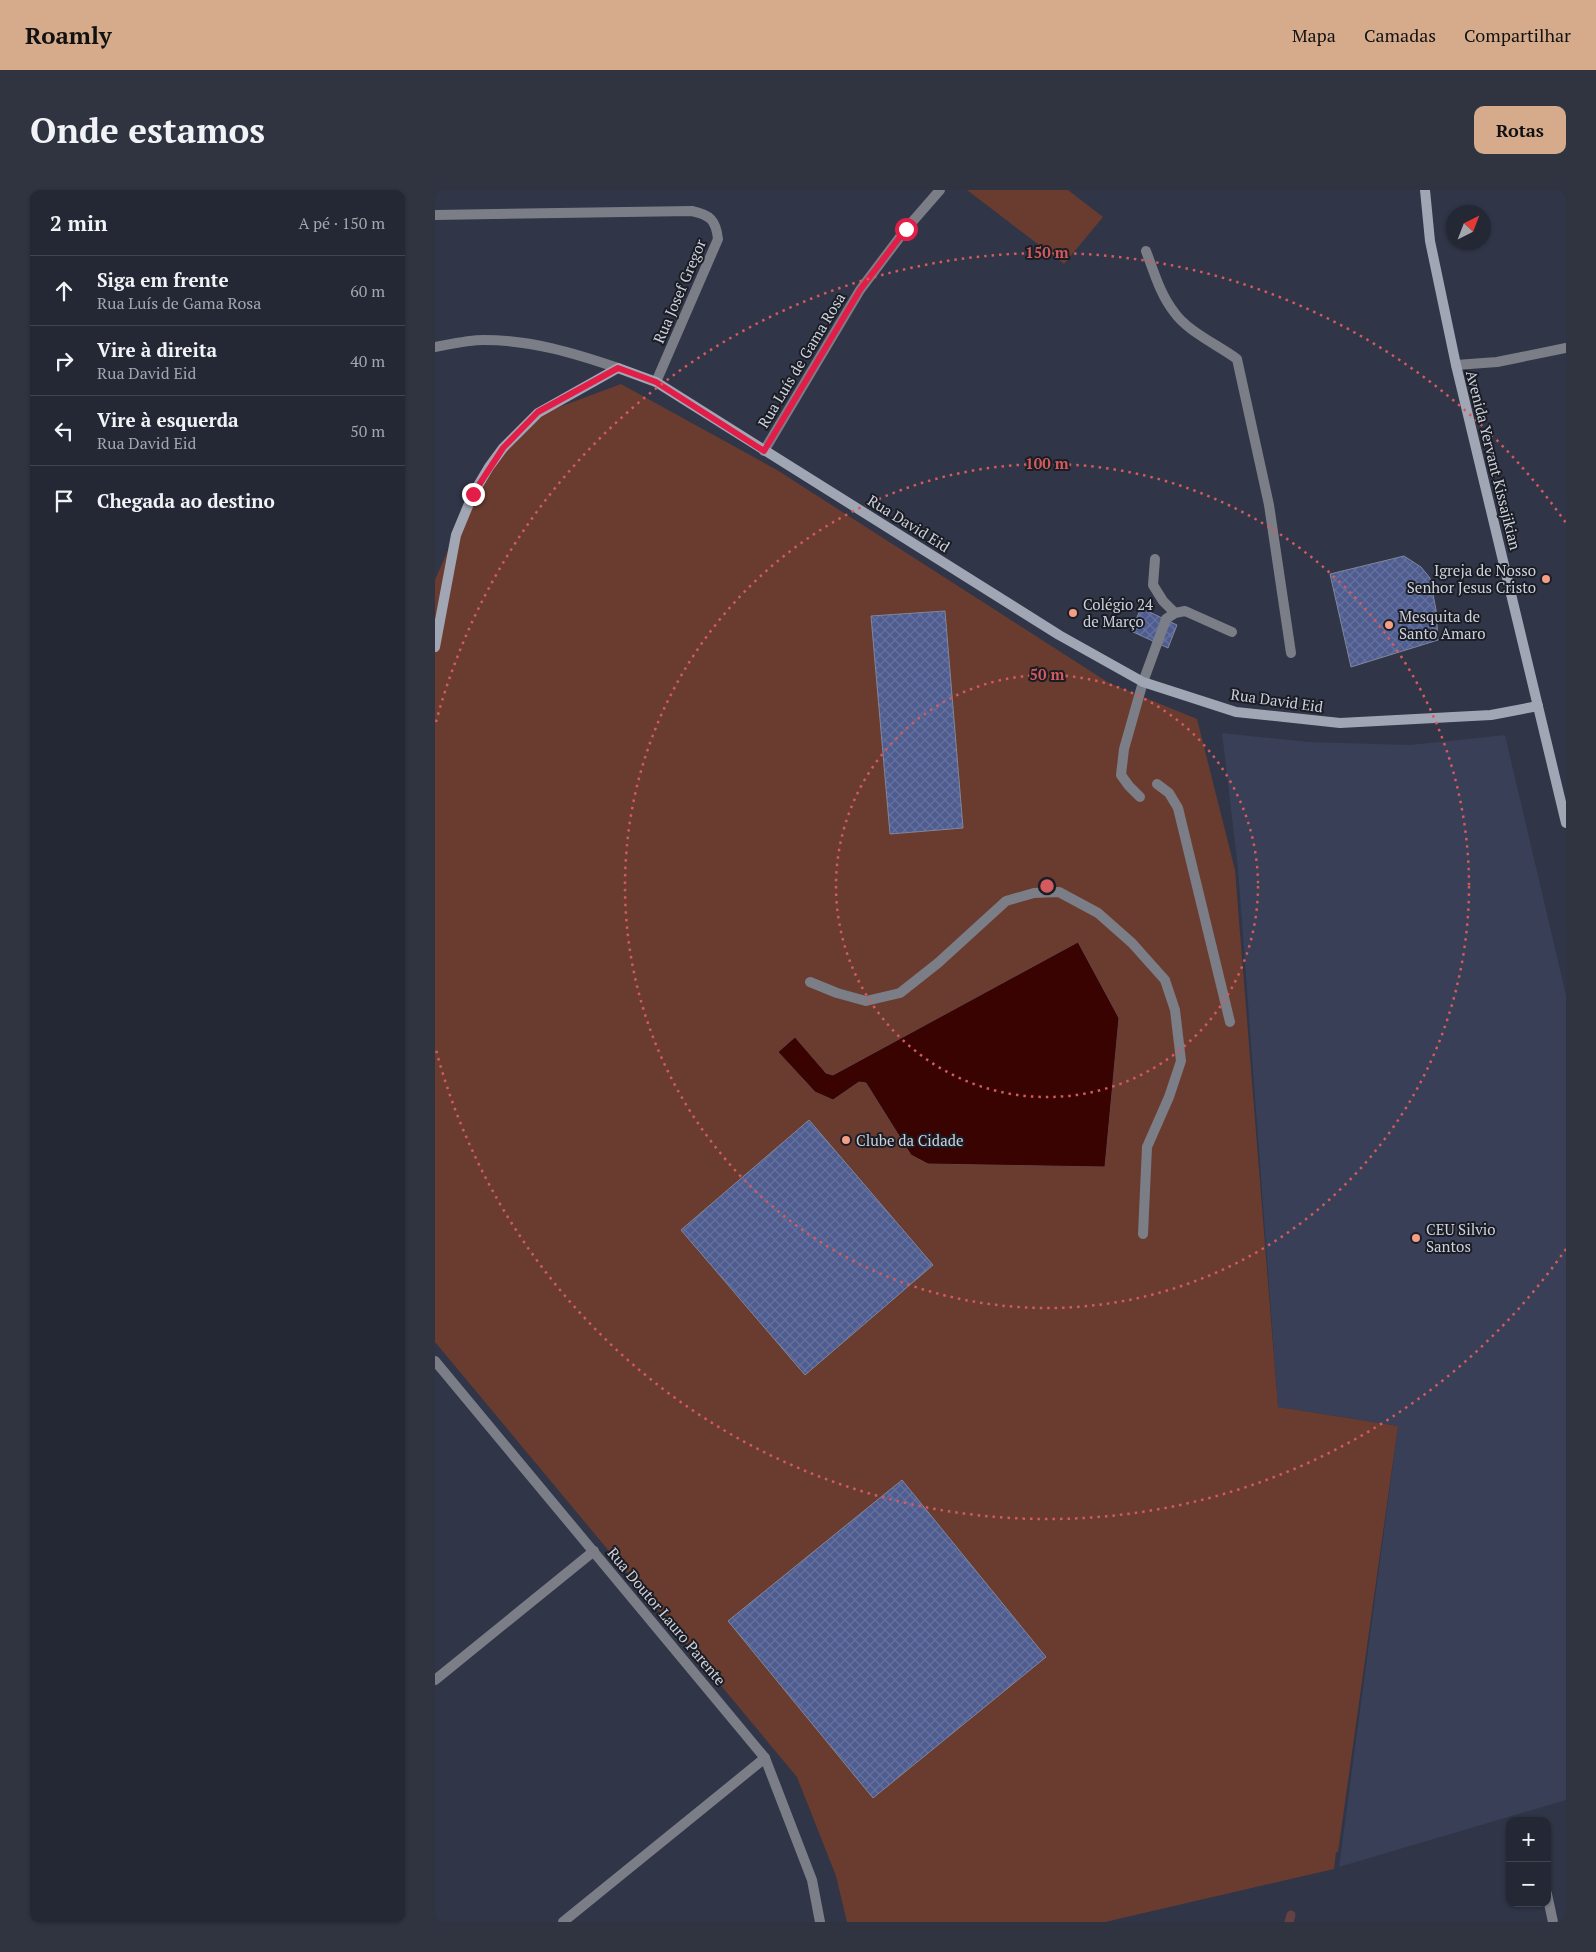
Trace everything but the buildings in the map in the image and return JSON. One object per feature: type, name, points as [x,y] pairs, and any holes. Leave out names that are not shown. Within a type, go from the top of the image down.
[{"type":"street","name":"Rua Luís de Gama Rosa","points":[[764,451],[860,290],[906,229],[940,190]]},
{"type":"street","name":"Avenida Yervant Kissajikian","points":[[1425,190],[1430,241],[1456,365],[1566,823]]},
{"type":"street","name":"Rua Josef Gregor","points":[[435,215],[693,211],[705,214],[713,221],[717,229],[718,238],[656,382]]},
{"type":"street","points":[[1146,251],[1163,294],[1175,314],[1193,330],[1237,358],[1269,505],[1291,654]]},
{"type":"street","points":[[435,346],[483,340],[528,342],[572,352],[618,368]]},
{"type":"street","points":[[1456,365],[1497,362],[1566,348]]},
{"type":"street","name":"Rua David Eid","points":[[618,368],[656,382],[1059,635],[1143,682],[1236,712],[1340,723],[1491,714],[1538,706]]},
{"type":"street","points":[[435,648],[456,535],[473,494],[489,467],[515,435],[538,412],[618,368]]},
{"type":"street","points":[[1155,559],[1153,585],[1163,601],[1175,613]]},
{"type":"street","points":[[1140,797],[1121,775],[1124,749],[1143,682],[1166,619],[1175,613],[1185,611],[1232,632]]},
{"type":"street","points":[[1157,784],[1169,793],[1178,808],[1230,1022]]},
{"type":"street","points":[[810,982],[837,993],[866,1001],[900,993],[938,963],[1006,901],[1034,893],[1059,892],[1098,913],[1131,943],[1165,980],[1175,1010],[1181,1061],[1169,1097],[1147,1147],[1143,1234]]},
{"type":"street","name":"Rua Doutor Lauro Parente","points":[[435,1360],[765,1758],[812,1880],[820,1922]]},
{"type":"street","points":[[435,1680],[594,1551]]},
{"type":"street","points":[[563,1922],[765,1758]]},
{"type":"street","points":[[1550,1907],[1553,1922]]},
{"type":"shaded area","points":[[967,190],[1068,190],[1103,217],[1064,264]]},
{"type":"shaded area","name":"Clube da Cidade","points":[[621,384],[777,470],[1109,683],[1197,719],[1235,870],[1278,1407],[1398,1426],[1338,1852],[1336,1852],[1334,1869],[1105,1922],[847,1922],[836,1876],[797,1777],[435,1342],[435,580],[478,482],[538,415]]},
{"type":"shaded area","name":"CEU Silvio Santos","points":[[1222,733],[1309,742],[1410,745],[1505,735],[1566,995],[1566,1800],[1339,1867],[1398,1426],[1278,1407],[1238,869]]},
{"type":"shaded area","points":[[1078,942],[1119,1018],[1105,1167],[928,1164],[911,1155],[866,1083],[859,1082],[833,1100],[815,1092],[778,1052],[795,1037],[826,1073],[833,1075]]},
{"type":"waterway","points":[[1289,1922],[1291,1915]]},
{"type":"place","name":"Igreja de Nosso Senhor Jesus Cristo","points":[[1546,579]]},
{"type":"place","name":"Colégio 24 de Março","points":[[1073,613]]},
{"type":"place","name":"Mesquita de Santo Amaro","points":[[1389,625]]},
{"type":"place","name":"Clube da Cidade","points":[[846,1140]]},
{"type":"place","name":"CEU Silvio Santos","points":[[1416,1238]]},
{"type":"route","points":[[473,494],[503,448],[538,412],[618,368],[656,382],[764,451],[860,290],[906,229]]}]
